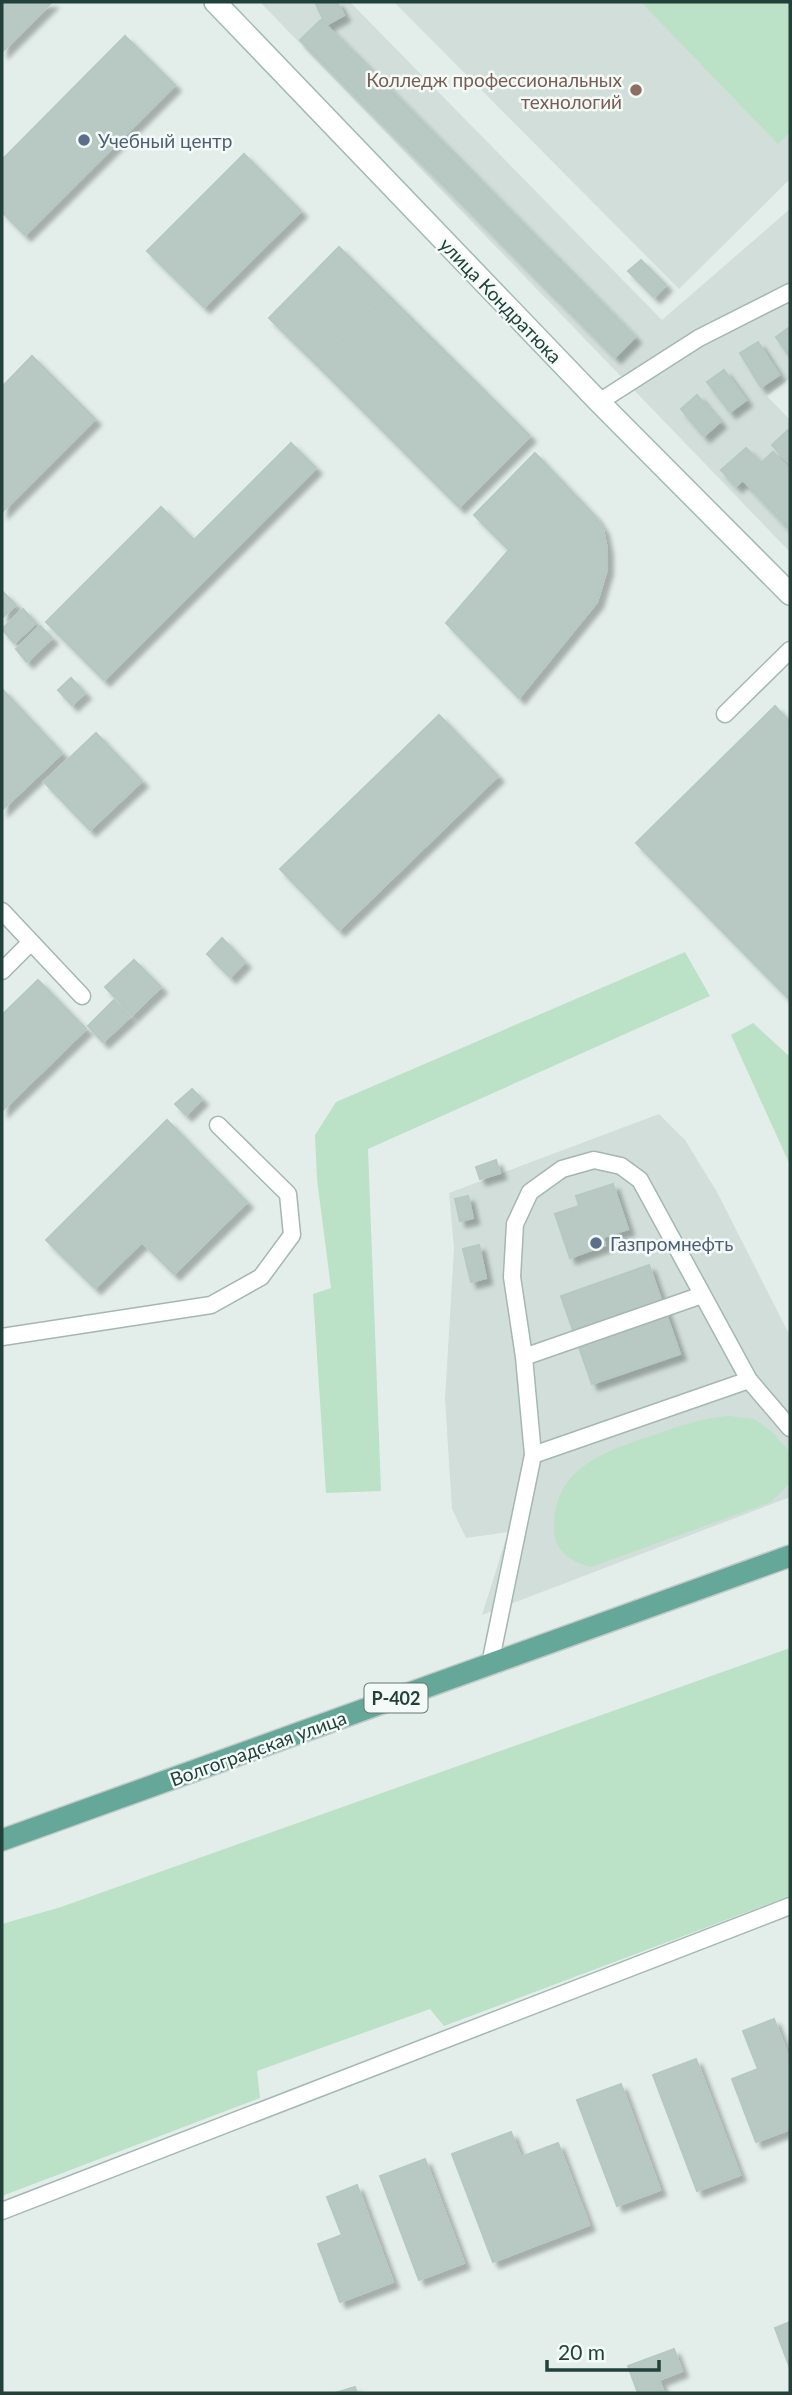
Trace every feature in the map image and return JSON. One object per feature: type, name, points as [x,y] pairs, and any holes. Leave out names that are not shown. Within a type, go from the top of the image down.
[{"type":"main road","name":"Волгоградская улица","points":[[2,1840],[790,1556]]},
{"type":"street","name":"улица Кондратюка","points":[[215,2],[599,401],[790,594]]},
{"type":"lane","points":[[599,401],[699,338],[790,292]]},
{"type":"lane","points":[[725,714],[790,650]]},
{"type":"lane","points":[[2,911],[82,996]]},
{"type":"lane","points":[[2,971],[31,942]]},
{"type":"lane","points":[[2,1337],[211,1305],[261,1277],[292,1235],[288,1194],[218,1125]]},
{"type":"lane","points":[[490,1664],[533,1455],[524,1357],[512,1277],[515,1224],[530,1192],[562,1169],[594,1160],[621,1166],[640,1180],[748,1380],[790,1427]]},
{"type":"lane","points":[[524,1357],[702,1296]]},
{"type":"lane","points":[[533,1455],[748,1380]]},
{"type":"lane","points":[[2,2211],[790,1906]]},
{"type":"shaded area","points":[[260,2],[350,2],[662,320],[790,209],[790,378],[767,396],[790,420],[790,552]]},
{"type":"shaded area","name":"Колледж профессиональных технологий","points":[[394,2],[790,2],[790,179],[679,289]]},
{"type":"shaded area","points":[[659,1114],[685,1140],[717,1192],[790,1336],[790,1497],[482,1615],[508,1532],[466,1538],[452,1509],[445,1399],[454,1248],[449,1193]]},
{"type":"green space","points":[[641,2],[790,2],[790,132],[778,144]]},
{"type":"green space","points":[[685,952],[710,996],[368,1149],[381,1491],[326,1493],[313,1294],[331,1288],[317,1179],[315,1135],[336,1102]]},
{"type":"green space","points":[[753,1023],[790,1057],[790,1165],[731,1035]]},
{"type":"green space","points":[[729,1416],[754,1419],[771,1431],[790,1452],[790,1483],[771,1502],[591,1567],[571,1559],[560,1549],[554,1528],[556,1507],[562,1491],[584,1465],[633,1442],[689,1423]]},
{"type":"green space","points":[[790,1648],[790,1896],[444,2026],[430,2009],[257,2071],[260,2098],[2,2196],[2,1924],[61,1907]]},
{"type":"building","points":[[2,2],[52,2],[2,52]]},
{"type":"building","points":[[315,2],[337,2],[344,15],[326,25]]},
{"type":"building","points":[[321,20],[635,337],[615,357],[300,40]]},
{"type":"building","points":[[125,36],[175,85],[25,235],[2,212],[2,160]]},
{"type":"building","points":[[244,154],[301,211],[204,307],[147,251]]},
{"type":"building","points":[[339,247],[388,295],[317,365],[269,318]]},
{"type":"building","points":[[641,260],[666,285],[654,297],[628,271]]},
{"type":"building","points":[[388,295],[530,436],[459,507],[317,365]]},
{"type":"building","points":[[790,327],[790,357],[776,337]]},
{"type":"building","points":[[758,342],[779,375],[761,387],[740,353]]},
{"type":"building","points":[[32,356],[95,419],[2,512],[2,387]]},
{"type":"building","points":[[724,370],[746,400],[730,412],[707,382]]},
{"type":"building","points":[[697,395],[720,422],[704,436],[681,409]]},
{"type":"building","points":[[788,430],[790,433],[790,465],[772,445]]},
{"type":"building","points":[[291,443],[316,468],[104,680],[46,622],[161,507],[194,540]]},
{"type":"building","points":[[746,448],[761,463],[773,452],[790,470],[790,530],[743,480],[736,486],[721,470]]},
{"type":"building","points":[[535,453],[595,516],[603,529],[607,569],[597,602],[519,698],[446,623],[509,550],[474,515]]},
{"type":"building","points":[[3,592],[16,605],[2,618],[2,594]]},
{"type":"building","points":[[23,609],[36,623],[14,643],[2,629]]},
{"type":"building","points":[[40,626],[52,638],[27,662],[16,649]]},
{"type":"building","points":[[71,678],[85,693],[72,705],[58,690]]},
{"type":"building","points":[[2,689],[62,753],[2,810]]},
{"type":"building","points":[[775,706],[790,722],[790,1000],[636,843]]},
{"type":"building","points":[[439,715],[498,776],[339,930],[280,869]]},
{"type":"building","points":[[96,733],[142,781],[90,830],[44,782]]},
{"type":"building","points":[[222,938],[245,962],[230,977],[207,954]]},
{"type":"building","points":[[134,960],[161,987],[132,1015],[105,987]]},
{"type":"building","points":[[38,980],[86,1029],[2,1111],[2,1015]]},
{"type":"building","points":[[114,1000],[130,1017],[103,1042],[88,1026]]},
{"type":"building","points":[[192,1089],[202,1099],[186,1115],[175,1104]]},
{"type":"building","points":[[167,1120],[247,1202],[174,1274],[142,1242],[95,1288],[46,1240]]},
{"type":"building","points":[[496,1160],[500,1173],[480,1179],[476,1167]]},
{"type":"building","points":[[613,1184],[628,1229],[603,1237],[605,1245],[570,1258],[555,1214],[579,1206],[576,1196]]},
{"type":"building","points":[[468,1196],[473,1218],[460,1221],[455,1199]]},
{"type":"building","points":[[479,1245],[486,1278],[471,1282],[463,1249]]},
{"type":"building","points":[[649,1265],[680,1354],[592,1384],[561,1296]]},
{"type":"building","points":[[774,2019],[790,2061],[790,2129],[756,2142],[732,2079],[758,2069],[743,2031]]},
{"type":"building","points":[[696,2059],[740,2175],[697,2191],[653,2075]]},
{"type":"building","points":[[621,2084],[660,2190],[617,2206],[577,2100]]},
{"type":"building","points":[[511,2132],[521,2157],[558,2143],[589,2225],[493,2262],[452,2154]]},
{"type":"building","points":[[425,2159],[464,2263],[419,2280],[380,2176]]},
{"type":"building","points":[[357,2185],[393,2282],[340,2302],[318,2244],[342,2235],[327,2197]]},
{"type":"building","points":[[790,2322],[790,2368],[775,2328]]},
{"type":"building","points":[[674,2349],[682,2371],[659,2380],[664,2393],[638,2393],[628,2366]]},
{"type":"building","points":[[355,2387],[357,2393],[335,2393]]},
{"type":"place","name":"Колледж профессиональных технологий","points":[[636,90]]},
{"type":"place","name":"Учебный центр","points":[[84,140]]},
{"type":"place","name":"Газпромнефть","points":[[596,1243]]}]
